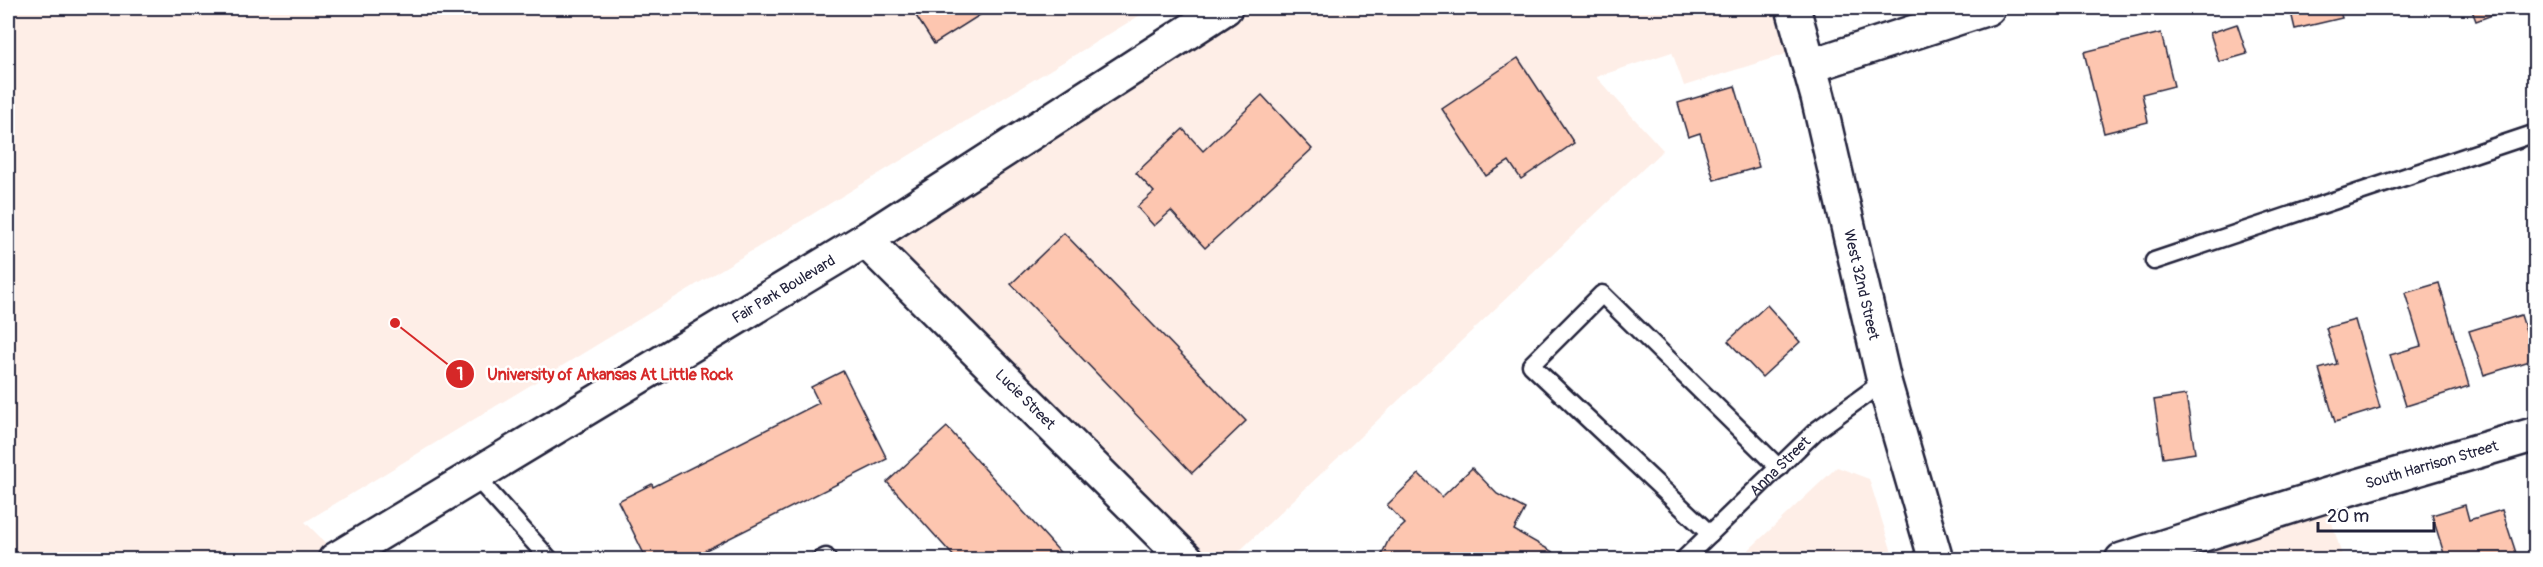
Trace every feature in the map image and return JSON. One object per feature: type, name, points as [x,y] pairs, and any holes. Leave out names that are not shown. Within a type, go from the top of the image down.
[{"type":"street","name":"Fair Park Boulevard","points":[[335,560],[865,240],[1225,8]]},
{"type":"street","name":"West 32nd Street","points":[[1793,8],[1810,66],[1884,381],[1936,560]]},
{"type":"street","points":[[1810,66],[1988,8]]},
{"type":"street","name":"Lucie Street","points":[[865,240],[1187,560]]},
{"type":"street","name":"South Harrison Street","points":[[2122,560],[2324,496],[2535,434]]},
{"type":"lane","points":[[2154,261],[2535,133]]},
{"type":"lane","points":[[1710,534],[1531,365],[1602,294],[1779,468]]},
{"type":"lane","name":"Anna Street","points":[[1683,560],[1817,430],[1884,381]]},
{"type":"lane","points":[[474,475],[550,560]]},
{"type":"lane","points":[[820,560],[826,557],[828,560]]},
{"type":"shaded area","points":[[8,8],[1152,8],[305,522],[340,557],[333,560],[8,559]]},
{"type":"shaded area","points":[[1223,8],[1793,8],[1805,48],[1684,86],[1672,52],[1596,77],[1663,150],[1231,559],[1187,559],[865,240]]},
{"type":"shaded area","points":[[1837,467],[1869,479],[1894,559],[1739,559]]},
{"type":"shaded area","points":[[2324,496],[2343,559],[2135,560]]},
{"type":"building","points":[[911,8],[991,8],[934,44]]},
{"type":"building","points":[[2290,8],[2339,8],[2342,18],[2295,29]]},
{"type":"building","points":[[2471,8],[2511,8],[2476,21]]},
{"type":"building","points":[[2237,24],[2247,54],[2219,62],[2210,33]]},
{"type":"building","points":[[2161,33],[2174,86],[2142,94],[2148,122],[2104,133],[2084,52]]},
{"type":"building","points":[[1518,58],[1574,143],[1521,179],[1509,161],[1486,176],[1442,109]]},
{"type":"building","points":[[1735,86],[1759,167],[1714,180],[1700,133],[1688,137],[1678,103]]},
{"type":"building","points":[[1262,95],[1312,149],[1205,248],[1171,211],[1154,226],[1137,207],[1154,192],[1136,173],[1183,129],[1203,151]]},
{"type":"building","points":[[1064,233],[1246,421],[1192,473],[1011,284]]},
{"type":"building","points":[[2439,283],[2469,386],[2406,406],[2390,355],[2421,346],[2405,293]]},
{"type":"building","points":[[1767,305],[1800,342],[1762,377],[1728,341]]},
{"type":"building","points":[[2521,315],[2535,359],[2484,375],[2469,331]]},
{"type":"building","points":[[2355,320],[2380,408],[2335,422],[2319,369],[2337,364],[2326,328]]},
{"type":"building","points":[[843,371],[887,459],[686,560],[647,560],[618,501],[652,484],[653,487],[819,403],[811,387]]},
{"type":"building","points":[[2186,395],[2195,453],[2163,458],[2154,400]]},
{"type":"building","points":[[947,427],[1067,560],[957,560],[887,482]]},
{"type":"building","points":[[1472,468],[1497,494],[1525,509],[1514,530],[1567,560],[1379,560],[1389,539],[1405,524],[1387,505],[1419,474],[1442,497]]},
{"type":"building","points":[[2465,505],[2469,520],[2502,510],[2518,559],[2446,560],[2432,515]]},
{"type":"place","name":"University of Arkansas At Little Rock","points":[[395,323]]}]
